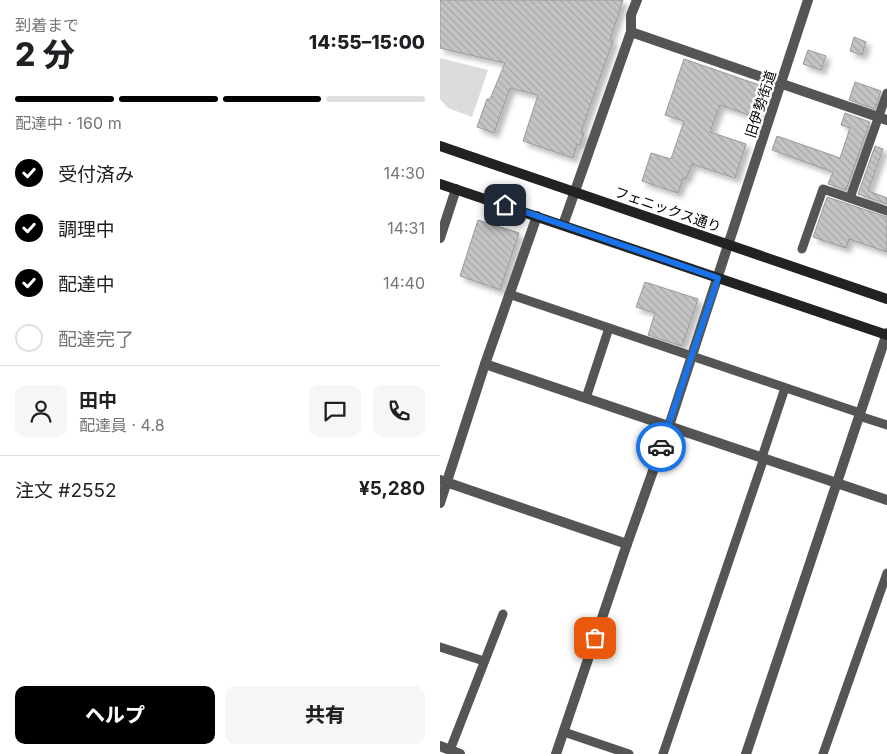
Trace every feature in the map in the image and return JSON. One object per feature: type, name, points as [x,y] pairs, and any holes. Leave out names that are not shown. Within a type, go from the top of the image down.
[{"type":"street","points":[[563,225],[631,32],[632,16],[637,0]]},
{"type":"street","name":"旧伊勢街道","points":[[556,754],[669,426],[808,0]]},
{"type":"street","points":[[631,32],[883,119]]},
{"type":"street","name":"フェニックス通り","points":[[440,146],[887,299]]},
{"type":"street","points":[[440,184],[887,335],[746,754]]},
{"type":"street","points":[[440,238],[456,189]]},
{"type":"street","points":[[440,503],[443,481],[537,216]]},
{"type":"street","points":[[485,364],[887,500]]},
{"type":"street","points":[[443,481],[627,544]]},
{"type":"street","points":[[445,748],[460,754]]},
{"type":"lane","points":[[850,198],[883,119],[887,93]]},
{"type":"lane","points":[[802,249],[823,188],[887,211]]},
{"type":"lane","points":[[510,294],[887,425]]},
{"type":"lane","points":[[586,398],[609,328]]},
{"type":"lane","points":[[663,754],[785,388]]},
{"type":"lane","points":[[824,754],[887,573]]},
{"type":"lane","points":[[445,748],[503,614]]},
{"type":"lane","points":[[440,647],[484,661]]},
{"type":"lane","points":[[564,732],[629,754]]},
{"type":"shaded area","points":[[440,58],[488,70],[472,117],[448,108],[440,99]]},
{"type":"building","points":[[440,0],[623,0],[610,40],[613,41],[581,132],[584,133],[580,145],[577,144],[573,158],[523,141],[538,95],[510,88],[494,133],[477,127],[487,99],[490,99],[505,63],[440,48]]},
{"type":"building","points":[[854,37],[866,42],[862,55],[850,51]]},
{"type":"building","points":[[808,50],[826,56],[821,70],[803,64]]},
{"type":"building","points":[[684,59],[765,87],[755,117],[720,105],[710,132],[746,144],[735,178],[692,164],[686,179],[683,178],[678,193],[642,181],[651,153],[671,159],[684,121],[665,115]]},
{"type":"building","points":[[855,82],[881,91],[875,109],[849,100]]},
{"type":"building","points":[[845,113],[870,122],[846,190],[828,184],[833,172],[772,150],[777,136],[840,158],[850,128],[841,125]]},
{"type":"building","points":[[875,146],[883,149],[868,191],[887,198],[887,204],[858,194]]},
{"type":"building","points":[[827,197],[887,217],[887,252],[849,239],[846,248],[813,237]]},
{"type":"building","points":[[478,220],[519,233],[500,290],[460,276]]},
{"type":"building","points":[[645,282],[698,299],[682,346],[648,335],[655,313],[636,307]]},
{"type":"way so far","points":[[595,638],[661,447]]},
{"type":"route","points":[[505,205],[718,278],[661,447]]}]
